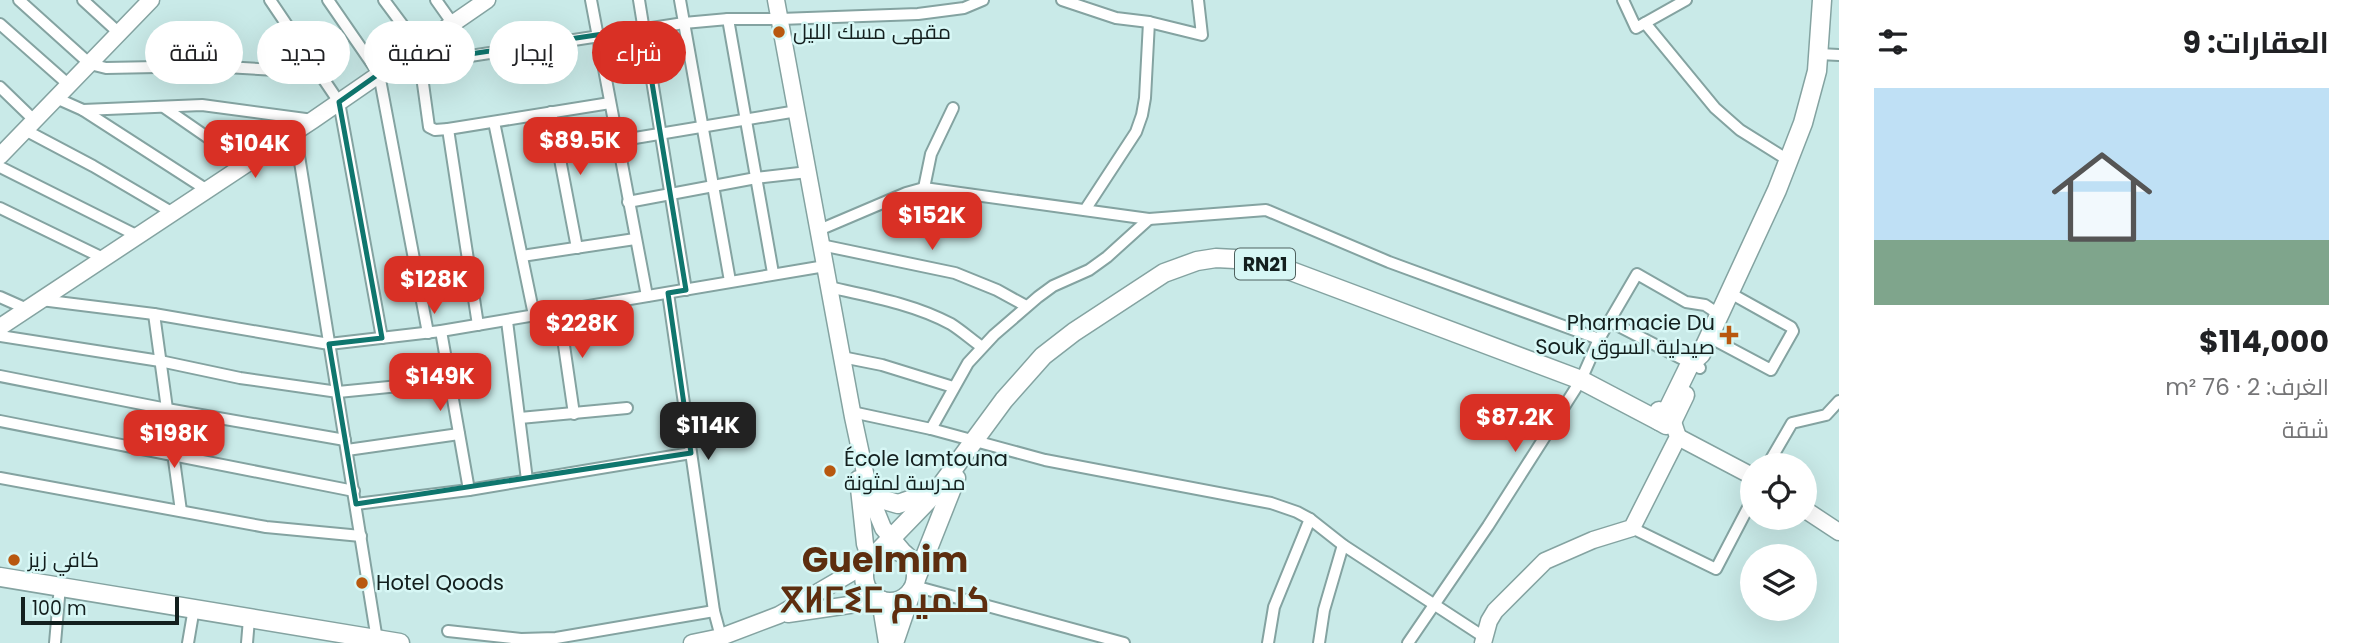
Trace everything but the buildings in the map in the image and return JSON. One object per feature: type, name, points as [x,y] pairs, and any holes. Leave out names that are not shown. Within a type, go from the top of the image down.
[{"type":"main road","points":[[1670,418],[1720,315],[1797,140],[1813,92],[1819,54],[1822,0]]},
{"type":"main road","name":"RN21","points":[[871,559],[937,491],[1004,400],[1043,356],[1074,332],[1164,273],[1197,261],[1235,259],[1283,268],[1581,380],[1609,393],[1622,403],[1670,418]]},
{"type":"main road","name":"RN21","points":[[894,643],[947,499],[973,444]]},
{"type":"main road","points":[[870,496],[898,504],[937,491]]},
{"type":"main road","points":[[893,550],[905,554],[914,565],[914,585],[899,600],[880,600],[870,592],[864,579],[871,559],[893,550]]},
{"type":"main road","points":[[0,577],[400,643]]},
{"type":"main road","points":[[880,600],[888,643]]},
{"type":"street","points":[[19,0],[90,64],[120,69],[208,66],[257,69]]},
{"type":"street","points":[[83,0],[119,33]]},
{"type":"street","points":[[0,156],[151,0]]},
{"type":"street","points":[[270,0],[284,21]]},
{"type":"street","points":[[328,0],[364,45]]},
{"type":"street","points":[[384,0],[397,21]]},
{"type":"street","points":[[436,0],[451,21]]},
{"type":"street","points":[[457,21],[487,0]]},
{"type":"street","points":[[591,0],[595,21]]},
{"type":"street","points":[[639,0],[642,21]]},
{"type":"street","points":[[680,0],[684,21]]},
{"type":"street","points":[[776,0],[852,415],[870,496],[877,517],[890,538],[905,554]]},
{"type":"street","points":[[686,23],[918,13],[964,8],[983,0]]},
{"type":"street","points":[[1062,0],[1116,18],[1149,22],[1202,35],[1198,0]]},
{"type":"street","points":[[1623,0],[1636,28],[1686,0]]},
{"type":"street","points":[[728,19],[773,273]]},
{"type":"street","points":[[1085,210],[1139,124],[1145,99],[1149,22]]},
{"type":"street","points":[[1645,23],[1715,108],[1741,130],[1788,160]]},
{"type":"street","points":[[0,24],[69,85]]},
{"type":"street","points":[[686,34],[730,281]]},
{"type":"street","points":[[475,55],[592,37]]},
{"type":"street","points":[[1819,54],[1839,55]]},
{"type":"street","points":[[327,84],[339,102],[382,338]]},
{"type":"street","points":[[0,327],[364,84]]},
{"type":"street","points":[[386,84],[428,333]]},
{"type":"street","points":[[423,84],[429,127],[435,130],[610,103]]},
{"type":"street","points":[[607,84],[647,296]]},
{"type":"street","points":[[653,84],[686,290]]},
{"type":"street","points":[[0,88],[30,125],[173,213]]},
{"type":"street","points":[[56,98],[83,110],[206,190]]},
{"type":"street","points":[[83,110],[213,106],[313,120]]},
{"type":"street","points":[[165,108],[246,164]]},
{"type":"street","points":[[924,188],[931,154],[953,108]]},
{"type":"street","points":[[617,141],[797,111]]},
{"type":"street","points":[[551,112],[578,248]]},
{"type":"street","points":[[494,122],[534,315]]},
{"type":"street","points":[[448,129],[478,325]]},
{"type":"street","points":[[295,131],[377,640]]},
{"type":"street","points":[[0,167],[138,236]]},
{"type":"street","points":[[628,202],[757,178],[808,172]]},
{"type":"street","points":[[820,238],[906,193],[924,188],[1149,219],[1266,210],[1396,265],[1599,339]]},
{"type":"street","points":[[0,208],[103,258]]},
{"type":"street","points":[[931,429],[953,387],[982,347],[1026,306],[1053,286],[1089,270],[1149,219]]},
{"type":"street","points":[[820,238],[955,273],[997,290],[1026,306]]},
{"type":"street","points":[[522,256],[635,239]]},
{"type":"street","points":[[0,297],[34,304],[154,314],[329,344],[506,321],[825,266]]},
{"type":"street","points":[[1408,643],[1488,526],[1581,380],[1599,339],[1637,274],[1686,302],[1705,305],[1720,315]]},
{"type":"street","points":[[829,287],[891,302],[939,318],[982,347]]},
{"type":"street","points":[[668,293],[720,637]]},
{"type":"street","points":[[1709,337],[1771,370],[1791,337],[1791,327],[1730,293]]},
{"type":"street","points":[[559,311],[574,414]]},
{"type":"street","points":[[154,314],[181,512]]},
{"type":"street","points":[[506,321],[527,480]]},
{"type":"street","points":[[1609,321],[1697,362]]},
{"type":"street","points":[[441,331],[469,490]]},
{"type":"street","points":[[0,336],[160,361],[240,378],[338,392],[450,381]]},
{"type":"street","points":[[842,357],[882,365],[953,387]]},
{"type":"street","points":[[0,376],[346,445],[459,434]]},
{"type":"street","points":[[1775,453],[1793,424],[1826,415],[1839,401]]},
{"type":"street","points":[[520,418],[627,408]]},
{"type":"street","points":[[852,415],[931,429],[973,444],[1045,460],[1271,503],[1297,512],[1484,640],[1495,611],[1545,561],[1593,540],[1632,528],[1716,569],[1740,523]]},
{"type":"street","points":[[692,643],[720,637],[779,615],[871,559],[865,544],[852,415]]},
{"type":"street","points":[[1632,528],[1670,418],[1740,468]]},
{"type":"street","points":[[0,421],[354,491]]},
{"type":"street","points":[[356,504],[469,490],[691,453]]},
{"type":"street","points":[[0,478],[266,527],[361,536]]},
{"type":"street","points":[[1817,518],[1839,532]]},
{"type":"street","points":[[1268,643],[1274,607],[1310,519]]},
{"type":"street","points":[[1319,643],[1324,610],[1343,545]]},
{"type":"street","points":[[914,585],[1124,643]]},
{"type":"street","points":[[55,643],[60,586]]},
{"type":"street","points":[[779,615],[880,600]]},
{"type":"street","points":[[188,643],[194,608]]},
{"type":"street","points":[[448,631],[521,639],[556,638],[714,611]]},
{"type":"street","points":[[247,643],[249,619]]},
{"type":"highlighted area","points":[[643,28],[686,290],[668,293],[691,453],[356,504],[329,344],[382,338],[339,102],[390,66]]},
{"type":"place","name":"مقهى مسك الليل","points":[[779,32]]},
{"type":"place","name":"Pharmacie Du Souk صيدلية السوق","points":[[1729,335]]},
{"type":"place","name":"École lamtouna مدرسة لمثونة","points":[[830,471]]},
{"type":"place","name":"كافي زيز","points":[[14,560]]},
{"type":"place","name":"Hotel Qoods","points":[[362,583]]},
{"type":"district","name":"Guelmim ⴳⵍⵎⵉⵎ كلميم","points":[[885,580]]}]
